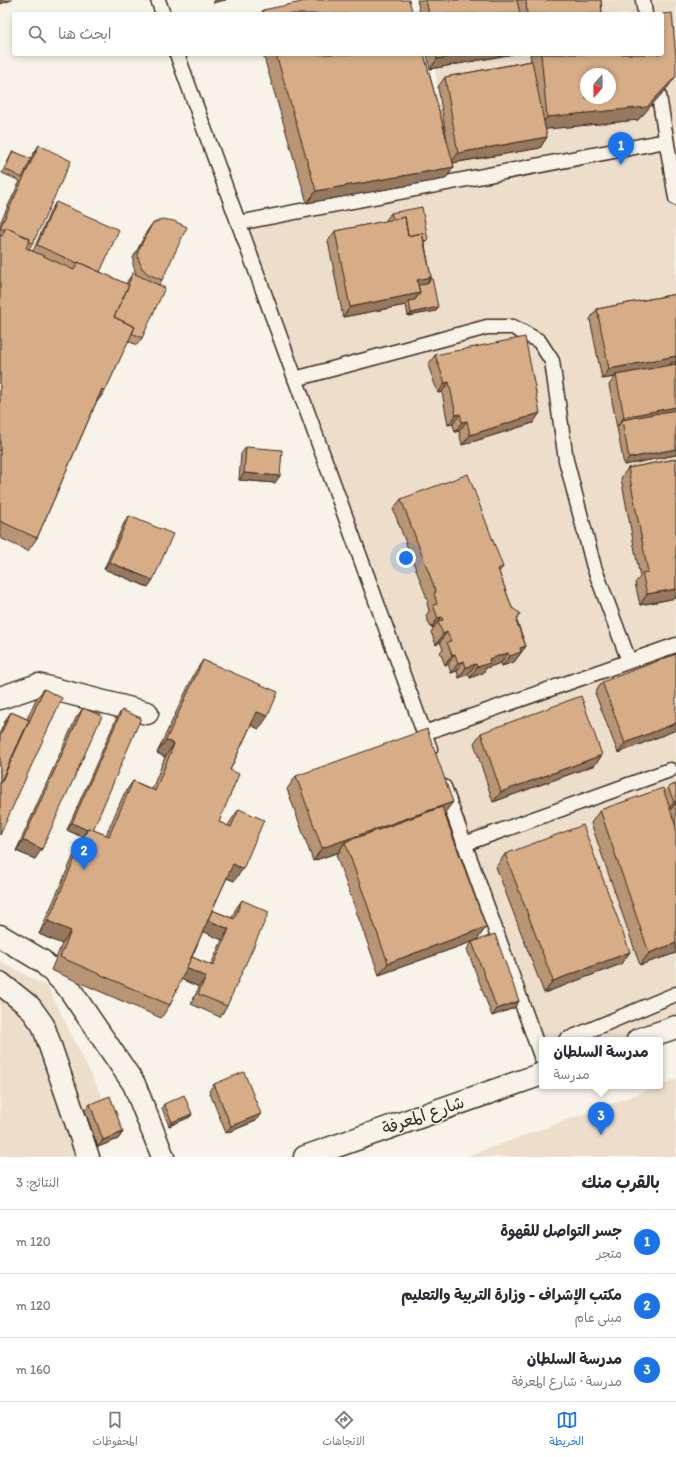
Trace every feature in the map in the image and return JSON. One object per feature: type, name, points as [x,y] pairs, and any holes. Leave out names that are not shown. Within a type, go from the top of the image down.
[{"type":"street","points":[[0,698],[38,685],[148,713]]},
{"type":"street","points":[[0,936],[42,961],[68,987],[134,1084],[163,1157]]},
{"type":"street","points":[[0,983],[30,1007],[43,1024],[88,1157]]},
{"type":"street","points":[[647,1037],[676,1027]]},
{"type":"street","name":"شارع المعرفة","points":[[305,1157],[539,1075]]},
{"type":"lane","points":[[158,0],[162,12]]},
{"type":"lane","points":[[643,0],[645,12]]},
{"type":"lane","points":[[178,56],[435,763]]},
{"type":"lane","points":[[652,56],[676,198]]},
{"type":"lane","points":[[238,222],[666,141]]},
{"type":"lane","points":[[295,378],[487,327],[513,327],[539,341],[552,361],[566,460],[594,567],[629,661]]},
{"type":"lane","points":[[424,733],[676,645]]},
{"type":"lane","points":[[464,844],[670,770]]},
{"type":"lane","points":[[440,778],[539,1048]]},
{"type":"lane","points":[[573,1037],[676,994]]},
{"type":"shaded area","points":[[430,0],[676,0],[676,1027],[647,1037],[539,1037],[539,1051],[238,223],[445,179],[434,56],[664,56],[664,12],[431,12]]},
{"type":"shaded area","points":[[0,961],[48,987],[105,1103],[85,1111],[100,1151],[72,1157],[0,1157]]},
{"type":"shaded area","points":[[676,1079],[676,1157],[465,1157],[652,1089],[663,1089],[663,1085]]},
{"type":"building","points":[[311,0],[409,0],[412,12],[264,12],[263,10]]},
{"type":"building","points":[[426,0],[517,0],[520,12],[429,12]]},
{"type":"building","points":[[526,0],[601,0],[602,12],[527,12]]},
{"type":"building","points":[[672,13],[676,57],[676,76],[647,107],[547,117],[541,56],[664,56],[664,14]]},
{"type":"building","points":[[277,56],[425,56],[454,167],[316,191]]},
{"type":"building","points":[[436,56],[453,56],[437,59]]},
{"type":"building","points":[[532,61],[547,137],[458,153],[445,77]]},
{"type":"building","points":[[39,145],[71,161],[33,243],[29,242],[30,239],[6,227],[4,230],[0,228]]},
{"type":"building","points":[[13,151],[31,159],[22,178],[5,169]]},
{"type":"building","points":[[56,202],[119,230],[100,272],[37,245]]},
{"type":"building","points":[[422,207],[428,240],[424,241],[422,233],[408,236],[405,217],[393,220],[391,213]]},
{"type":"building","points":[[405,217],[408,236],[422,233],[431,277],[417,280],[420,293],[350,307],[335,231]]},
{"type":"building","points":[[162,219],[174,221],[187,227],[162,280],[148,274],[142,268],[138,258],[138,251],[152,224]]},
{"type":"building","points":[[6,227],[30,239],[26,248],[74,270],[78,262],[129,285],[114,317],[135,327],[105,391],[102,389],[37,538],[0,521],[0,235],[2,236]]},
{"type":"building","points":[[133,273],[165,288],[142,338],[132,333],[135,327],[114,317]]},
{"type":"building","points":[[431,278],[438,307],[411,313],[409,301],[415,300],[420,293],[418,285],[427,284]]},
{"type":"building","points":[[676,294],[676,356],[609,369],[597,309]]},
{"type":"building","points":[[525,337],[540,413],[470,435],[467,421],[462,422],[460,414],[456,415],[449,382],[445,383],[435,355]]},
{"type":"building","points":[[676,364],[676,407],[624,417],[616,375]]},
{"type":"building","points":[[676,410],[676,449],[629,458],[622,420]]},
{"type":"building","points":[[246,447],[282,450],[280,476],[244,473]]},
{"type":"building","points":[[676,459],[676,589],[647,594],[642,573],[648,572],[628,468]]},
{"type":"building","points":[[468,474],[503,567],[498,569],[512,608],[520,613],[516,621],[526,646],[520,648],[521,652],[510,656],[508,653],[489,659],[490,663],[477,667],[476,664],[466,667],[464,661],[458,663],[455,654],[452,655],[447,642],[451,641],[447,632],[443,634],[438,622],[443,620],[442,617],[438,618],[433,605],[437,604],[434,593],[436,592],[401,499]]},
{"type":"building","points":[[129,516],[173,534],[153,580],[109,562]]},
{"type":"building","points":[[676,654],[676,723],[625,743],[602,682]]},
{"type":"building","points":[[203,660],[278,692],[268,716],[257,712],[230,770],[239,774],[219,822],[231,827],[239,809],[264,820],[243,869],[233,864],[170,1005],[60,957],[71,931],[48,921],[88,828],[109,836],[133,781],[155,791],[174,744],[166,740]]},
{"type":"building","points":[[44,689],[62,698],[0,835],[0,785]]},
{"type":"building","points":[[581,696],[602,755],[501,792],[481,733]]},
{"type":"building","points":[[83,708],[102,716],[42,849],[23,840]]},
{"type":"building","points":[[122,710],[141,718],[93,830],[88,828],[87,830],[72,823]]},
{"type":"building","points":[[11,712],[29,720],[0,783],[0,736]]},
{"type":"building","points":[[427,729],[453,802],[322,848],[296,776]]},
{"type":"building","points":[[676,784],[676,801],[674,802],[668,787]]},
{"type":"building","points":[[663,788],[676,827],[676,943],[649,953],[600,810]]},
{"type":"building","points":[[442,807],[486,927],[388,963],[345,842]]},
{"type":"building","points":[[583,825],[630,952],[553,981],[505,854]]},
{"type":"building","points":[[242,900],[269,912],[227,1006],[198,994],[206,977],[186,968],[192,957],[213,966],[229,929],[208,920],[212,910],[234,919]]},
{"type":"building","points":[[495,934],[519,1001],[497,1009],[472,942]]},
{"type":"building","points":[[244,1072],[261,1114],[231,1126],[214,1084]]},
{"type":"building","points":[[184,1095],[192,1114],[172,1122],[164,1104]]},
{"type":"building","points":[[110,1096],[123,1132],[103,1140],[90,1104]]},
{"type":"place","name":"جسر التواصل للقهوة","points":[[621,165]]},
{"type":"place","name":"مكتب الإشراف - وزارة التربية والتعليم","points":[[84,870]]},
{"type":"place","name":"مدرسة السلطان","points":[[601,1135]]}]
